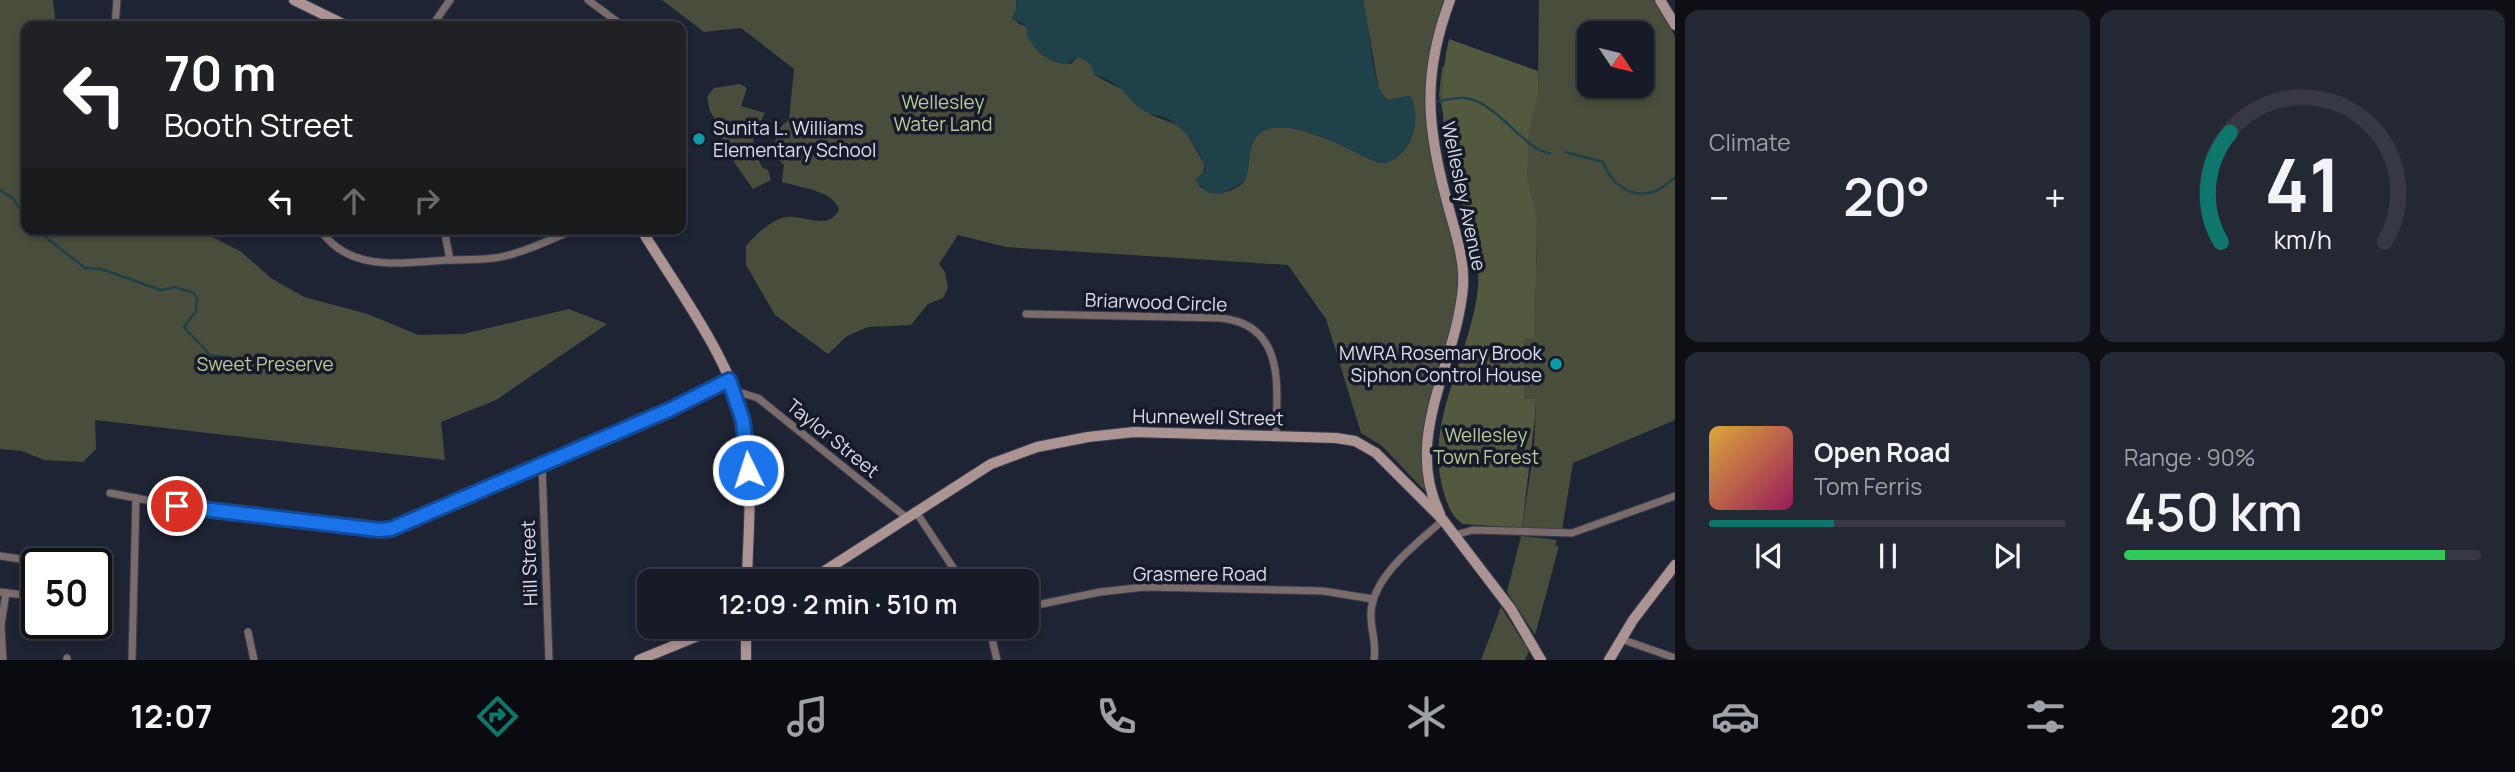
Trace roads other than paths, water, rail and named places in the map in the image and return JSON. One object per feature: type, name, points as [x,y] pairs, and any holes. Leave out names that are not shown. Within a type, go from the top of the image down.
[{"type":"main road","points":[[294,0],[337,21]]},
{"type":"main road","name":"Wellesley Avenue","points":[[1443,520],[1429,485],[1426,448],[1432,408],[1461,299],[1463,273],[1435,158],[1429,97],[1432,58],[1450,0]]},
{"type":"main road","points":[[1660,0],[1675,25]]},
{"type":"main road","points":[[644,235],[735,391],[748,455],[747,569]]},
{"type":"main road","name":"Hunnewell Street","points":[[828,569],[991,464],[1062,442],[1134,432],[1343,439],[1366,446],[1443,520],[1511,609],[1541,660]]},
{"type":"main road","points":[[1609,660],[1621,639],[1675,565]]},
{"type":"main road","points":[[639,660],[690,639]]},
{"type":"main road","points":[[746,639],[746,660]]},
{"type":"street","points":[[116,21],[117,0]]},
{"type":"street","points":[[435,21],[450,0]]},
{"type":"street","points":[[588,0],[616,21]]},
{"type":"street","points":[[324,235],[342,251],[379,263],[421,264],[493,259],[517,253],[561,235]]},
{"type":"street","points":[[445,235],[450,260]]},
{"type":"street","name":"Briarwood Circle","points":[[1027,314],[1221,318],[1240,322],[1260,336],[1273,357],[1277,373],[1276,435]]},
{"type":"street","points":[[110,492],[136,498],[379,530],[405,524],[729,380]]},
{"type":"street","name":"Taylor Street","points":[[735,391],[757,397],[911,515],[953,569]]},
{"type":"street","name":"Hill Street","points":[[542,464],[549,660]]},
{"type":"street","points":[[1455,535],[1473,530],[1572,533],[1675,496]]},
{"type":"street","points":[[132,660],[136,498]]},
{"type":"street","points":[[1374,660],[1373,599],[1392,569],[1443,520]]},
{"type":"street","points":[[0,555],[21,558]]},
{"type":"street","name":"Grasmere Road","points":[[1039,605],[1136,587],[1323,591],[1373,599]]},
{"type":"street","points":[[2,660],[3,592],[21,593]]},
{"type":"street","points":[[248,632],[254,660]]},
{"type":"street","points":[[992,639],[997,660]]},
{"type":"street","points":[[1621,639],[1675,658]]},
{"type":"waterway","points":[[1437,101],[1462,98],[1481,103],[1532,145],[1550,153]]},
{"type":"waterway","points":[[1565,152],[1603,162],[1611,177],[1630,192],[1656,191],[1675,178]]},
{"type":"waterway","points":[[0,190],[13,198],[21,211]]},
{"type":"waterway","points":[[43,235],[85,268],[101,269],[161,290],[175,287],[194,293],[197,299],[196,311],[184,327],[210,355],[254,362],[280,374]]},
{"type":"place","name":"Sunita L. Williams Elementary School","points":[[699,139]]},
{"type":"place","name":"MWRA Rosemary Brook Siphon Control House","points":[[1556,364]]},
{"type":"park label","name":"Wellesley Water Land","points":[[943,113]]},
{"type":"park label","name":"Sweet Preserve","points":[[265,364]]},
{"type":"park label","name":"Wellesley Town Forest","points":[[1486,446]]}]
